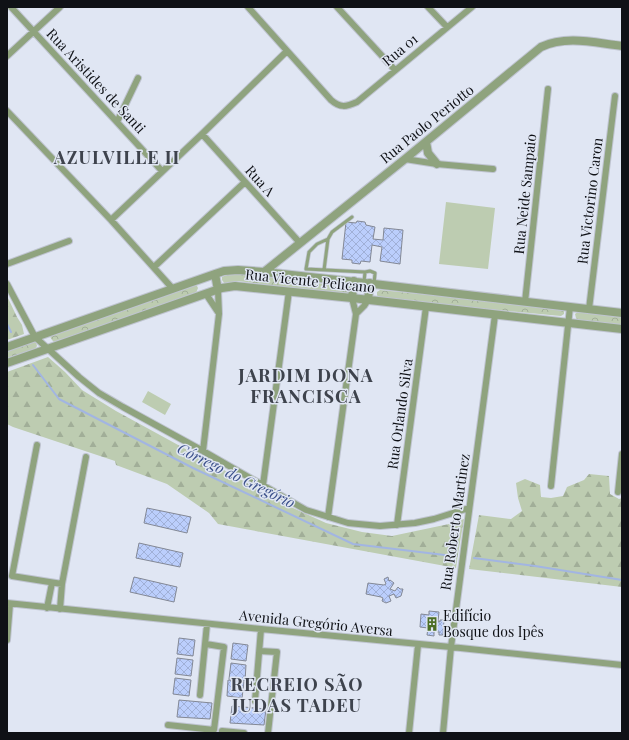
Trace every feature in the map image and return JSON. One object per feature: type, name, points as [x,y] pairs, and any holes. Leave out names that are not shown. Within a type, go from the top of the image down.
[{"type":"street","name":"Rua Aristides de Santi","points":[[11,7],[162,171]]},
{"type":"street","points":[[7,56],[60,7]]},
{"type":"street","points":[[110,220],[202,134],[287,51],[248,7]]},
{"type":"street","points":[[337,7],[394,70]]},
{"type":"street","points":[[428,7],[447,27]]},
{"type":"street","name":"Rua 01","points":[[287,51],[331,100],[342,106],[349,105],[357,102],[472,7]]},
{"type":"street","name":"Rua Paolo Periotto","points":[[264,272],[426,142],[541,47],[562,40],[577,40],[622,46]]},
{"type":"street","points":[[117,122],[138,78]]},
{"type":"street","name":"Rua Neide Sampaio","points":[[525,302],[548,89]]},
{"type":"street","name":"Rua Victorino Caron","points":[[589,309],[615,96]]},
{"type":"street","points":[[7,112],[110,220],[173,289]]},
{"type":"street","name":"Rua A","points":[[202,134],[300,243]]},
{"type":"street","points":[[426,142],[428,153],[437,164]]},
{"type":"street","points":[[405,159],[437,164],[494,169]]},
{"type":"street","points":[[154,267],[245,182]]},
{"type":"street","points":[[7,264],[69,241]]},
{"type":"street","name":"Rua Vicente Pelicano","points":[[7,347],[224,271],[238,270],[354,281],[622,313]]},
{"type":"street","points":[[203,451],[219,314],[218,290],[215,274]]},
{"type":"street","points":[[201,279],[206,294],[219,314]]},
{"type":"street","points":[[328,517],[356,314],[352,298],[354,281]]},
{"type":"street","points":[[356,314],[368,300],[369,283]]},
{"type":"street","points":[[7,284],[35,337],[99,393],[306,510],[348,523],[380,526],[434,519],[470,508]]},
{"type":"street","name":"Rua Vicente Pelicano","points":[[7,363],[225,287],[235,286],[622,329]]},
{"type":"street","points":[[263,485],[289,291]]},
{"type":"street","name":"Rua Orlando Silva","points":[[397,525],[426,307]]},
{"type":"street","points":[[551,486],[570,307]]},
{"type":"street","name":"Rua Roberto Martinez","points":[[443,733],[451,647],[495,315]]},
{"type":"street","points":[[37,445],[12,576],[62,584]]},
{"type":"street","points":[[618,492],[622,454]]},
{"type":"street","points":[[60,609],[62,584],[86,457]]},
{"type":"street","points":[[48,608],[52,582]]},
{"type":"street","points":[[7,640],[9,603]]},
{"type":"street","name":"Avenida Gregório Aversa","points":[[9,603],[622,665]]},
{"type":"street","points":[[200,695],[207,624]]},
{"type":"street","points":[[255,701],[261,629]]},
{"type":"street","points":[[168,725],[214,730],[224,647],[206,644]]},
{"type":"street","points":[[409,733],[418,644]]},
{"type":"street","points":[[260,650],[277,652],[268,733]]},
{"type":"street","points":[[222,731],[244,733]]},
{"type":"lane","points":[[324,270],[328,239],[332,232],[352,217]]},
{"type":"lane","points":[[328,239],[317,244],[309,252],[306,269],[370,271],[375,273],[369,283]]},
{"type":"lane","points":[[365,272],[369,283]]},
{"type":"green space","points":[[446,202],[495,208],[488,269],[439,264]]},
{"type":"green space","points":[[238,273],[350,287],[350,294],[345,295],[238,281],[225,284],[222,280],[222,277],[226,275]]},
{"type":"green space","points":[[194,285],[198,288],[196,293],[54,342],[50,337],[50,335]]},
{"type":"green space","points":[[380,290],[560,308],[564,310],[564,314],[561,316],[379,299],[377,292]]},
{"type":"green space","points":[[7,296],[22,325],[24,334],[7,340]]},
{"type":"green space","points":[[580,310],[622,315],[622,325],[578,320],[575,314]]},
{"type":"green space","points":[[34,341],[36,342],[37,346],[35,349],[7,358],[7,350]]},
{"type":"green space","points":[[48,357],[82,390],[116,411],[282,503],[326,523],[362,532],[392,536],[449,524],[458,554],[456,568],[218,524],[209,513],[167,484],[116,465],[115,461],[7,424],[7,372]]},
{"type":"green space","points":[[148,391],[171,404],[165,415],[142,402]]},
{"type":"green space","points":[[589,474],[609,476],[610,494],[619,499],[622,498],[622,587],[469,569],[479,515],[511,519],[522,511],[516,483],[525,479],[540,485],[541,497],[551,498],[563,496],[567,487],[584,480]]},
{"type":"green space","points":[[464,519],[458,554],[449,524]]},
{"type":"building","points":[[357,221],[365,222],[366,225],[375,227],[373,239],[383,240],[384,228],[403,230],[400,264],[380,261],[382,247],[372,245],[370,262],[361,261],[360,264],[352,263],[352,260],[342,259],[346,222],[356,223]]},
{"type":"building","points":[[147,508],[191,517],[187,533],[144,523]]},
{"type":"building","points":[[139,543],[183,553],[180,567],[136,558]]},
{"type":"building","points":[[134,577],[177,587],[174,602],[130,592]]},
{"type":"building","points":[[388,577],[389,581],[390,580],[394,583],[390,589],[395,591],[398,587],[403,589],[401,596],[396,598],[394,594],[389,596],[391,601],[386,603],[382,601],[383,598],[381,597],[366,594],[368,583],[384,585],[386,584],[384,579]]},
{"type":"building","name":"Edifício Bosque dos Ipês","points":[[429,611],[439,612],[438,621],[440,622],[440,620],[444,620],[443,635],[439,635],[439,632],[434,631],[434,636],[427,635],[428,628],[420,627],[421,614],[429,615]]},
{"type":"building","points":[[179,638],[195,640],[193,656],[177,654]]},
{"type":"building","points":[[233,643],[248,645],[246,661],[231,659]]},
{"type":"building","points":[[177,658],[193,660],[191,676],[175,674]]},
{"type":"building","points":[[231,663],[246,665],[245,681],[229,679]]},
{"type":"building","points":[[175,678],[191,680],[189,696],[173,694]]},
{"type":"building","points":[[228,680],[244,682],[242,698],[227,696]]},
{"type":"building","points":[[179,700],[212,703],[210,719],[177,717]]},
{"type":"building","points":[[232,706],[266,709],[264,725],[230,723]]},
{"type":"waterway","name":"Córrego do Gregório","points":[[7,324],[11,332]]},
{"type":"waterway","name":"Córrego do Gregório","points":[[33,365],[59,399],[193,468],[353,544],[453,556]]},
{"type":"waterway","name":"Córrego do Gregório","points":[[474,558],[622,580]]},
{"type":"place","name":"Edifício Bosque dos Ipês","points":[[432,624]]},
{"type":"district","name":"AZULVILLE II","points":[[117,158]]},
{"type":"district","name":"JARDIM DONA FRANCISCA","points":[[306,386]]},
{"type":"district","name":"RECREIO SÃO JUDAS TADEU","points":[[297,695]]}]
